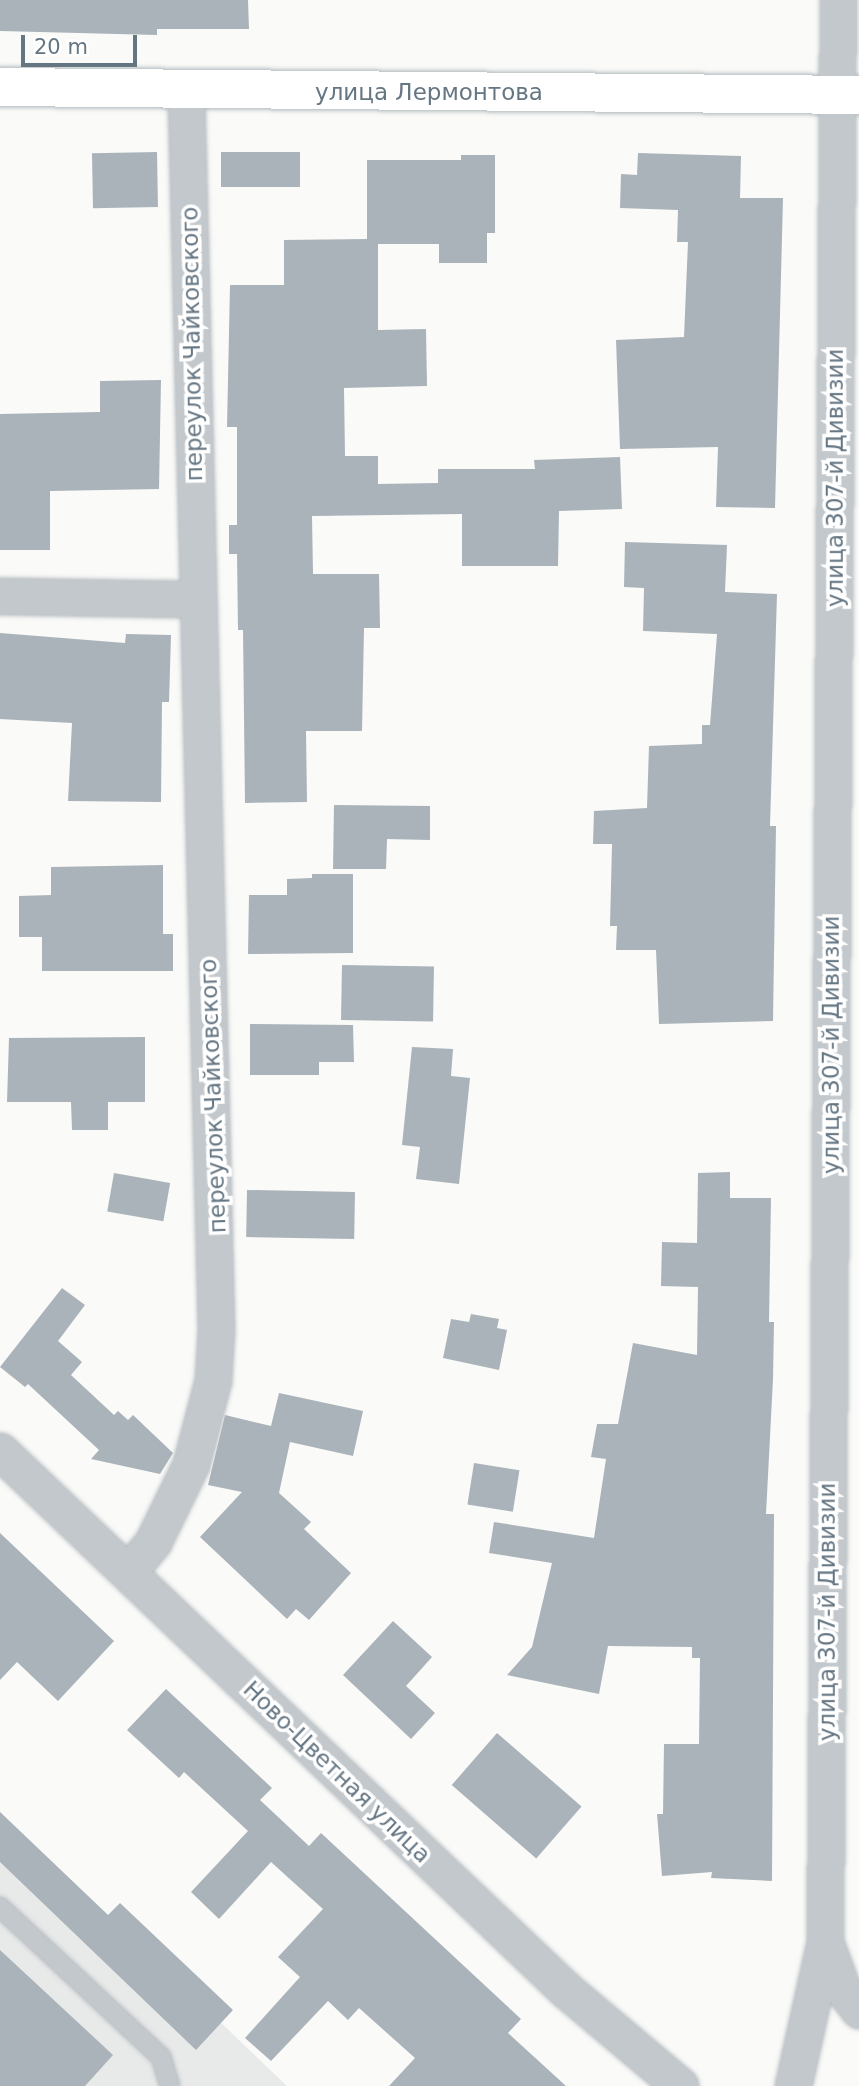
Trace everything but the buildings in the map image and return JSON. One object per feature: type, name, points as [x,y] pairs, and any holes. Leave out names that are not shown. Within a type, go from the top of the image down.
[{"type":"main road","name":"улица Лермонтова","points":[[0,87],[848,95]]},
{"type":"street","name":"улица 307-й Дивизии","points":[[793,2086],[825,1942],[848,95],[838,0]]},
{"type":"street","name":"переулок Чайковского","points":[[128,1572],[169,1515],[201,1433],[213,1380],[218,1270],[198,599],[187,90]]},
{"type":"street","points":[[0,596],[198,599]]},
{"type":"street","name":"Ново-Цветная улица","points":[[0,1451],[566,1990],[680,2086]]},
{"type":"street","points":[[825,1942],[842,1988],[859,2010]]},
{"type":"lane","points":[[0,1907],[161,2057],[170,2086]]},
{"type":"shaded area","points":[[0,1812],[193,1996],[287,2086],[0,2086]]}]
